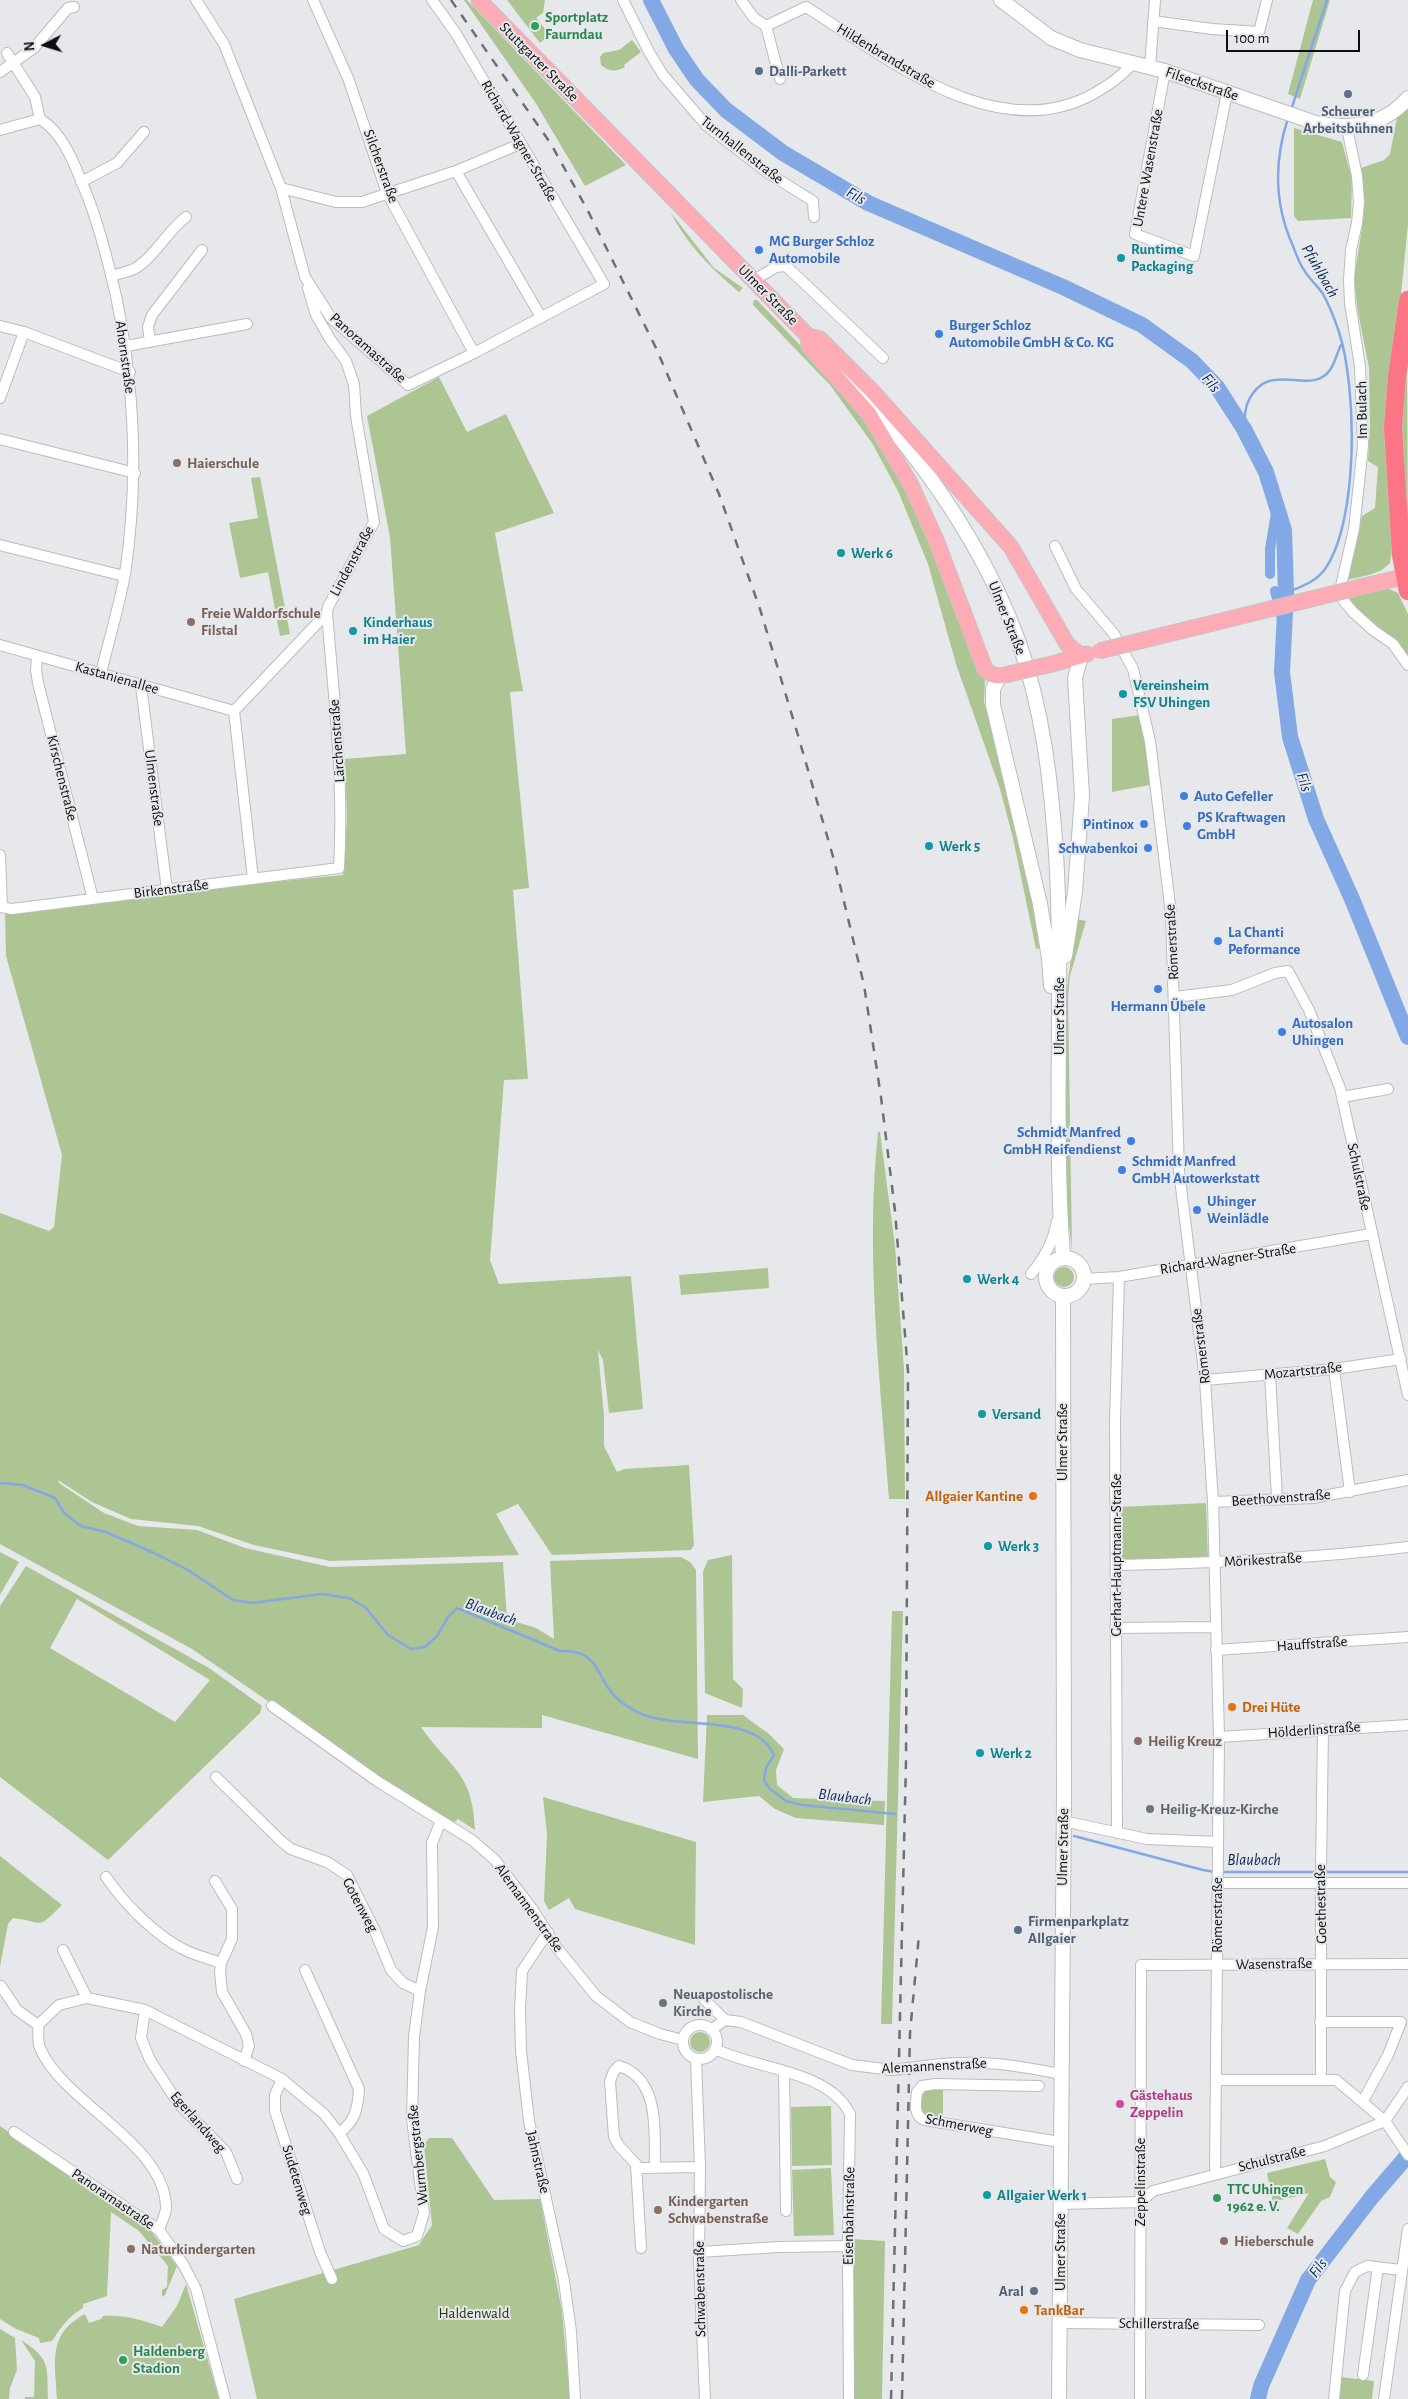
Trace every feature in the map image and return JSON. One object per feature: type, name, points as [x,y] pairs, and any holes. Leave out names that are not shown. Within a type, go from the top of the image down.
[{"type":"highway","points":[[1407,581],[1396,494],[1393,427],[1397,376],[1408,300]]},
{"type":"main road","name":"Stuttgarter Straße","points":[[479,0],[600,123]]},
{"type":"main road","name":"Filseckstraße","points":[[1001,0],[1051,38],[1080,50],[1165,70],[1316,123],[1347,128],[1364,125],[1380,120],[1408,98]]},
{"type":"main road","name":"Ulmer Straße","points":[[600,123],[874,405],[934,482],[987,570],[1019,643],[1043,734],[1052,790],[1060,973],[1059,1210],[1063,1257]]},
{"type":"main road","points":[[1081,656],[1068,644],[1011,547],[873,392],[820,339],[808,336],[809,346],[855,396],[881,432],[911,485],[936,540],[980,659],[992,676],[1004,676],[1364,586],[1407,581]]},
{"type":"main road","points":[[1060,973],[1068,945],[1075,892],[1081,814],[1080,740],[1075,678],[1081,656]]},
{"type":"main road","points":[[1004,676],[993,689],[993,705],[1040,904],[1049,958],[1052,999],[1059,1030]]},
{"type":"main road","points":[[1063,1257],[1076,1261],[1081,1266],[1084,1278],[1080,1289],[1075,1293],[1062,1296],[1049,1288],[1045,1276],[1049,1266],[1063,1257]]},
{"type":"main road","name":"Ulmer Straße","points":[[1059,2399],[1063,1821],[1062,1296]]},
{"type":"street","name":"Panoramastraße","points":[[196,0],[224,44],[281,188],[305,277],[331,318],[408,385],[474,353],[604,284]]},
{"type":"street","name":"Silcherstraße","points":[[313,0],[348,78],[387,193],[474,353]]},
{"type":"street","name":"Richard-Wagner-Straße","points":[[432,0],[455,32],[604,284]]},
{"type":"street","name":"Turnhallenstraße","points":[[623,0],[649,52],[680,97],[706,125],[768,172],[813,201],[814,217]]},
{"type":"street","points":[[741,0],[754,18],[766,26],[780,79]]},
{"type":"street","points":[[1150,67],[1155,0]]},
{"type":"street","points":[[1153,21],[1212,29],[1259,32],[1268,0]]},
{"type":"street","points":[[766,26],[807,4]]},
{"type":"street","name":"Hildenbrandstraße","points":[[807,4],[925,82],[984,106],[1029,110],[1060,108],[1078,103],[1119,79],[1133,63]]},
{"type":"street","points":[[0,72],[14,64],[34,48],[68,8],[74,7]]},
{"type":"street","points":[[0,130],[40,119],[35,96],[7,52]]},
{"type":"street","name":"Untere Wasenstraße","points":[[1165,70],[1135,234],[1194,256],[1227,93]]},
{"type":"street","name":"Ahornstraße","points":[[40,119],[48,124],[56,133],[70,157],[82,182],[102,236],[130,372],[135,473],[124,576],[102,673]]},
{"type":"street","name":"Im Bulach","points":[[1347,128],[1357,176],[1359,202],[1351,250],[1349,280],[1350,303],[1360,366],[1363,446],[1354,530],[1341,586],[1343,600],[1353,612],[1373,630],[1393,644],[1408,665]]},
{"type":"street","points":[[82,182],[117,163],[144,132]]},
{"type":"street","points":[[281,188],[336,202],[362,202],[456,171],[520,144]]},
{"type":"street","points":[[456,171],[541,317]]},
{"type":"street","points":[[111,276],[132,270],[141,264],[175,225],[186,217]]},
{"type":"street","points":[[150,342],[148,328],[152,315],[202,250]]},
{"type":"street","points":[[754,280],[776,266],[786,266],[883,358]]},
{"type":"street","name":"Lindenstraße","points":[[234,711],[326,613],[374,522],[356,416],[354,384],[346,361],[316,315],[305,277]]},
{"type":"street","points":[[126,346],[247,324]]},
{"type":"street","points":[[0,326],[24,332],[130,372]]},
{"type":"street","points":[[0,398],[24,332]]},
{"type":"street","points":[[0,439],[135,473]]},
{"type":"street","points":[[0,545],[124,576]]},
{"type":"street","name":"Römerstraße","points":[[1055,546],[1076,589],[1114,634],[1133,669],[1150,741],[1171,914],[1179,1170],[1205,1380],[1213,1502],[1219,1737],[1215,2173]]},
{"type":"street","name":"Lärchenstraße","points":[[326,613],[340,764],[341,828],[339,868]]},
{"type":"street","name":"Kastanienallee","points":[[0,645],[37,657],[102,673],[141,686],[234,711]]},
{"type":"street","name":"Kirschenstraße","points":[[37,657],[38,683],[93,899]]},
{"type":"street","name":"Ulmenstraße","points":[[141,686],[167,890]]},
{"type":"street","points":[[234,711],[252,879]]},
{"type":"street","points":[[0,855],[1,907]]},
{"type":"street","name":"Birkenstraße","points":[[1,907],[12,909],[339,868]]},
{"type":"street","name":"Schulstraße","points":[[1174,997],[1232,990],[1283,971],[1288,971],[1309,1010],[1334,1069],[1342,1097],[1408,1395]]},
{"type":"street","points":[[1342,1097],[1388,1089]]},
{"type":"street","points":[[1031,1274],[1046,1255],[1054,1236],[1059,1210]]},
{"type":"street","name":"Richard-Wagner-Straße","points":[[1084,1278],[1119,1277],[1371,1234]]},
{"type":"street","name":"Gerhart-Hauptmann-Straße","points":[[1118,1834],[1115,1628],[1117,1565],[1115,1421],[1119,1277]]},
{"type":"street","name":"Mozartstraße","points":[[1205,1380],[1334,1369],[1401,1359]]},
{"type":"street","points":[[1334,1369],[1350,1492]]},
{"type":"street","points":[[1270,1374],[1277,1498]]},
{"type":"street","name":"Beethovenstraße","points":[[1213,1502],[1313,1498],[1408,1480]]},
{"type":"street","name":"Mörikestraße","points":[[1117,1565],[1314,1558],[1408,1547]]},
{"type":"street","points":[[1115,1628],[1215,1627]]},
{"type":"street","name":"Hauffstraße","points":[[1216,1650],[1408,1637]]},
{"type":"street","name":"Alemannenstraße","points":[[272,1706],[377,1781],[472,1840],[495,1860],[548,1932],[557,1948],[596,1996],[618,2014],[644,2029],[683,2040]]},
{"type":"street","name":"Hölderlinstraße","points":[[1219,1737],[1408,1725]]},
{"type":"street","name":"Goethestraße","points":[[1321,2079],[1323,1729]]},
{"type":"street","name":"Gotenweg","points":[[216,1777],[281,1841],[292,1849],[327,1862],[347,1875],[374,1929],[391,1970],[403,1983],[420,1991]]},
{"type":"street","name":"Wurmbergstraße","points":[[38,2025],[58,2005],[87,1998],[145,2010],[282,2079],[324,2114],[339,2133],[363,2173],[384,2229],[402,2241],[417,2236],[424,2213],[412,2119],[414,2037],[420,1991],[433,1927],[432,1843],[441,1821]]},
{"type":"street","points":[[1063,1821],[1148,1839],[1218,1842]]},
{"type":"street","points":[[1217,1876],[1321,1876],[1408,1883]]},
{"type":"street","points":[[106,1877],[115,1889],[164,1937],[183,1949],[221,1963]]},
{"type":"street","points":[[215,1882],[232,1909],[232,1939],[221,1963],[222,1992],[246,2034],[249,2046],[244,2060]]},
{"type":"street","name":"Jahnstraße","points":[[548,1932],[522,1972],[520,2009],[521,2052],[529,2121],[564,2281],[571,2332],[574,2399]]},
{"type":"street","points":[[63,1950],[87,1998]]},
{"type":"street","name":"Wasenstraße","points":[[1141,1965],[1408,1964]]},
{"type":"street","name":"Zeppelinstraße","points":[[1140,2399],[1141,1965]]},
{"type":"street","points":[[305,1970],[359,2089],[358,2104],[354,2118],[349,2126],[339,2133]]},
{"type":"street","points":[[1,1986],[17,2010],[38,2025],[39,2045],[50,2067],[138,2150],[160,2179],[166,2208],[159,2230]]},
{"type":"street","points":[[701,1996],[725,2020],[711,2030]]},
{"type":"street","name":"Egerlandweg","points":[[145,2010],[141,2038],[150,2060],[178,2103],[226,2152],[237,2179]]},
{"type":"street","name":"Alemannenstraße","points":[[725,2020],[741,2022],[852,2066],[892,2070],[970,2062],[992,2062],[1061,2074]]},
{"type":"street","points":[[1320,2022],[1401,2022],[1388,2055],[1363,2101]]},
{"type":"street","points":[[696,2026],[711,2030],[716,2039],[715,2049],[707,2057],[696,2059],[685,2050],[683,2040],[688,2031],[696,2026]]},
{"type":"street","points":[[715,2049],[784,2072],[786,2211]]},
{"type":"street","name":"Schwabenstraße","points":[[696,2059],[700,2167],[699,2252],[705,2399]]},
{"type":"street","points":[[641,2248],[636,2164],[619,2146],[614,2137],[610,2081],[614,2071],[619,2066],[626,2068],[648,2090],[653,2117],[655,2168]]},
{"type":"street","name":"Eisenbahnstraße","points":[[784,2072],[828,2088],[846,2105],[850,2114],[848,2246],[849,2399]]},
{"type":"street","name":"Sudetenweg","points":[[282,2079],[275,2095],[275,2111],[320,2252],[332,2280]]},
{"type":"street","points":[[1216,2080],[1336,2080],[1385,2121],[1408,2155]]},
{"type":"street","name":"Schmerweg","points":[[1039,2086],[935,2084],[922,2086],[917,2092],[916,2113],[919,2118],[924,2120],[1060,2142]]},
{"type":"street","points":[[1385,2121],[1408,2087]]},
{"type":"street","name":"Schulstraße","points":[[1140,2202],[1153,2190],[1325,2146],[1385,2121]]},
{"type":"street","name":"Panoramastraße","points":[[14,2132],[159,2230],[183,2264],[196,2290],[225,2399]]},
{"type":"street","points":[[636,2168],[700,2167]]},
{"type":"street","points":[[1060,2204],[1140,2202]]},
{"type":"street","points":[[1384,2399],[1408,2229]]},
{"type":"street","points":[[699,2252],[779,2246],[848,2246]]},
{"type":"street","points":[[1334,2399],[1345,2291],[1355,2272],[1367,2266],[1401,2270]]},
{"type":"street","points":[[1363,2375],[1378,2267]]},
{"type":"street","name":"Schillerstraße","points":[[1060,2323],[1259,2325]]},
{"type":"green space","points":[[464,0],[467,0],[626,165],[585,186],[535,102]]},
{"type":"green space","name":"Sportplatz Faurndau","points":[[507,0],[545,0],[543,13],[536,18],[550,35],[540,43]]},
{"type":"green space","points":[[1313,0],[1330,0],[1300,99],[1288,94]]},
{"type":"green space","points":[[632,40],[641,52],[624,65],[625,67],[613,70],[601,65],[600,57],[603,53],[619,50]]},
{"type":"green space","points":[[1408,107],[1408,224],[1387,435],[1392,549],[1390,563],[1382,570],[1346,580],[1362,516],[1375,508],[1378,467],[1368,461],[1370,426],[1369,368],[1358,312],[1354,279],[1364,215],[1361,168],[1384,160],[1390,154],[1397,118]]},
{"type":"green space","points":[[1294,128],[1342,142],[1352,179],[1351,218],[1298,221],[1294,216]]},
{"type":"green space","points":[[671,213],[714,268],[743,288],[739,292],[719,274],[692,246]]},
{"type":"green space","points":[[754,300],[757,300],[843,390],[882,444],[920,519],[976,668],[985,679],[984,702],[1008,786],[1043,947],[1036,949],[1013,838],[1000,789],[956,664],[928,564],[898,491],[872,443],[830,385],[753,305]]},
{"type":"green space","points":[[1407,359],[1408,563],[1400,413]]},
{"type":"green space","points":[[439,377],[467,432],[506,414],[554,513],[495,533],[523,691],[510,692],[529,888],[513,890],[528,1079],[504,1080],[490,1260],[499,1284],[631,1276],[643,1409],[609,1413],[603,1360],[598,1350],[604,1416],[604,1446],[617,1472],[624,1469],[689,1465],[694,1545],[691,1550],[552,1555],[518,1504],[496,1514],[519,1555],[330,1561],[254,1545],[198,1526],[131,1519],[92,1502],[58,1480],[59,1483],[104,1513],[138,1526],[197,1530],[245,1548],[330,1567],[503,1562],[507,1619],[536,1628],[554,1639],[550,1561],[681,1557],[690,1562],[696,1570],[698,1759],[542,1715],[542,1728],[421,1727],[465,1783],[470,1795],[475,1830],[458,1819],[453,1823],[373,1773],[192,1649],[0,1544],[0,1213],[49,1231],[54,1227],[62,1155],[6,956],[5,912],[171,892],[343,875],[347,818],[345,759],[406,754],[390,537],[367,416]]},
{"type":"green space","points":[[260,477],[290,634],[280,636],[268,572],[240,578],[229,523],[258,518],[251,478]]},
{"type":"green space","points":[[1386,588],[1398,593],[1408,614],[1408,658],[1346,599]]},
{"type":"green space","points":[[1140,715],[1145,734],[1150,785],[1112,792],[1112,719]]},
{"type":"green space","points":[[1076,919],[1086,921],[1070,976],[1068,997],[1072,1250],[1067,1208],[1065,1004]]},
{"type":"green space","points":[[878,1132],[880,1132],[895,1246],[904,1370],[905,1499],[889,1499],[878,1362],[873,1270],[873,1224]]},
{"type":"green space","points":[[1060,1267],[1068,1267],[1074,1273],[1074,1281],[1068,1287],[1060,1287],[1054,1281],[1054,1273]]},
{"type":"green space","points":[[768,1268],[769,1288],[681,1295],[679,1275]]},
{"type":"green space","points":[[1206,1503],[1208,1558],[1122,1560],[1120,1507]]},
{"type":"green space","points":[[0,1552],[19,1562],[0,1595]]},
{"type":"green space","points":[[732,1555],[733,1679],[743,1689],[742,1708],[705,1693],[703,1572],[708,1560]]},
{"type":"green space","points":[[26,1566],[209,1668],[262,1706],[260,1713],[108,1860],[0,1777],[0,1606]],"holes":[[[77,1599],[210,1680],[175,1722],[50,1648]]]},
{"type":"green space","points":[[892,1611],[903,1611],[892,2024],[881,2024]]},
{"type":"green space","points":[[707,1715],[743,1715],[769,1734],[784,1749],[776,1770],[777,1785],[793,1798],[885,1801],[884,1825],[796,1818],[775,1809],[759,1796],[703,1802]]},
{"type":"green space","points":[[543,1797],[696,1842],[695,1945],[575,1909],[569,1898],[549,1910],[544,1901],[547,1835]]},
{"type":"green space","points":[[0,1856],[62,1905],[44,1922],[40,1923],[13,1918],[8,1924],[0,1967]]},
{"type":"green space","points":[[700,2032],[707,2035],[710,2042],[707,2049],[700,2052],[693,2049],[690,2042],[693,2035]]},
{"type":"green space","points":[[943,2088],[943,2121],[925,2116],[921,2105],[923,2094],[929,2089]]},
{"type":"green space","points":[[831,2106],[832,2165],[792,2166],[791,2107]]},
{"type":"green space","points":[[0,2126],[149,2228],[177,2266],[165,2295],[162,2297],[162,2290],[167,2287],[168,2266],[139,2231],[111,2212],[107,2296],[83,2304],[83,2308],[66,2322],[52,2341],[40,2343],[39,2338],[16,2329],[0,2319]]},
{"type":"green space","name":"Haldenwald","points":[[429,2138],[452,2138],[494,2200],[540,2199],[562,2311],[570,2399],[257,2399],[234,2299],[419,2245],[432,2225],[424,2145]]},
{"type":"green space","points":[[1325,2159],[1330,2177],[1336,2182],[1330,2197],[1321,2201],[1298,2234],[1287,2228],[1309,2193],[1273,2202],[1267,2173]]},
{"type":"green space","points":[[831,2168],[834,2235],[794,2236],[792,2170]]},
{"type":"green space","points":[[851,2239],[885,2241],[882,2399],[854,2399]]},
{"type":"green space","name":"Haldenberg Stadion","points":[[186,2284],[219,2399],[57,2399],[56,2350],[64,2331],[73,2322],[85,2314],[89,2323],[101,2319],[103,2316],[119,2316],[162,2327],[177,2306]]},
{"type":"green space","points":[[0,2329],[15,2338],[17,2370],[10,2388],[9,2399],[0,2399]]},
{"type":"green space","points":[[21,2340],[38,2353],[45,2365],[48,2379],[48,2399],[25,2399],[25,2397],[34,2397],[35,2361]]},
{"type":"green space","points":[[1341,2377],[1374,2381],[1372,2399],[1339,2399]]},
{"type":"waterway","name":"Fils","points":[[651,0],[676,49],[697,80],[726,110],[783,153],[868,203],[1063,287],[1142,325],[1192,361],[1217,387],[1244,429],[1266,472],[1284,530],[1286,593],[1282,672],[1290,737],[1316,819],[1352,899],[1408,1037]]},
{"type":"waterway","name":"Pfuhlbach","points":[[1291,110],[1327,0]]},
{"type":"waterway","name":"Pfuhlbach","points":[[1286,593],[1307,584],[1321,574],[1336,547],[1344,519],[1352,453],[1349,386],[1345,356],[1339,332],[1323,294],[1299,261],[1282,214],[1279,198],[1278,166],[1283,134],[1288,118]]},
{"type":"waterway","points":[[1244,429],[1247,405],[1256,389],[1266,382],[1277,379],[1301,381],[1322,378],[1332,367],[1341,345]]},
{"type":"waterway","points":[[1270,574],[1270,549],[1277,507]]},
{"type":"waterway","points":[[1275,591],[1286,634]]},
{"type":"waterway","name":"Blaubach","points":[[0,1483],[23,1485],[55,1498],[64,1513],[81,1526],[106,1532],[152,1552],[188,1570],[233,1600],[252,1603],[322,1594],[349,1598],[365,1607],[388,1635],[411,1649],[425,1647],[437,1636],[448,1617],[457,1608],[560,1651],[584,1655],[591,1660],[612,1693],[630,1708],[644,1715],[663,1720],[718,1725],[752,1733],[765,1742],[774,1755],[766,1768],[764,1780],[769,1788],[786,1801],[802,1805],[895,1814]]},
{"type":"waterway","name":"Blaubach","points":[[1074,1836],[1215,1872]]},
{"type":"waterway","name":"Blaubach","points":[[1221,1872],[1318,1872]]},
{"type":"waterway","name":"Blaubach","points":[[1323,1872],[1408,1872]]},
{"type":"waterway","name":"Fils","points":[[1258,2399],[1261,2386],[1308,2280],[1371,2198],[1408,2155]]},
{"type":"railway","points":[[451,0],[551,144],[588,211],[656,348],[719,494],[760,609],[797,732],[834,860],[864,985],[881,1097],[895,1211],[908,1372],[906,1761],[891,2399]]},
{"type":"railway","points":[[902,2399],[910,2033],[919,1935]]},
{"type":"place","name":"Sportplatz Faurndau","points":[[535,26]]},
{"type":"place","name":"Dalli-Parkett","points":[[759,71]]},
{"type":"place","name":"Scheurer Arbeitsbühnen","points":[[1348,94]]},
{"type":"place","name":"MG Burger Schloz Automobile","points":[[759,250]]},
{"type":"place","name":"Runtime Packaging","points":[[1121,258]]},
{"type":"place","name":"Burger Schloz Automobile GmbH & Co. KG","points":[[939,334]]},
{"type":"place","name":"Haierschule","points":[[177,463]]},
{"type":"place","name":"Werk 6","points":[[841,553]]},
{"type":"place","name":"Freie Waldorfschule Filstal","points":[[191,622]]},
{"type":"place","name":"Kinderhaus im Haier","points":[[353,631]]},
{"type":"place","name":"Vereinsheim FSV Uhingen","points":[[1123,694]]},
{"type":"place","name":"Auto Gefeller","points":[[1184,796]]},
{"type":"place","name":"Pintinox","points":[[1144,824]]},
{"type":"place","name":"PS Kraftwagen GmbH","points":[[1187,826]]},
{"type":"place","name":"Werk 5","points":[[929,846]]},
{"type":"place","name":"Schwabenkoi","points":[[1148,848]]},
{"type":"place","name":"La Chanti Peformance","points":[[1218,941]]},
{"type":"place","name":"Hermann Übele","points":[[1158,989]]},
{"type":"place","name":"Autosalon Uhingen","points":[[1282,1032]]},
{"type":"place","name":"Schmidt Manfred GmbH Reifendienst","points":[[1131,1141]]},
{"type":"place","name":"Schmidt Manfred GmbH Autowerkstatt","points":[[1122,1170]]},
{"type":"place","name":"Uhinger Weinlädle","points":[[1197,1210]]},
{"type":"place","name":"Werk 4","points":[[967,1279]]},
{"type":"place","name":"Versand","points":[[982,1414]]},
{"type":"place","name":"Allgaier Kantine","points":[[1033,1496]]},
{"type":"place","name":"Werk 3","points":[[988,1546]]},
{"type":"place","name":"Drei Hüte","points":[[1232,1707]]},
{"type":"place","name":"Heilig Kreuz","points":[[1138,1741]]},
{"type":"place","name":"Werk 2","points":[[980,1753]]},
{"type":"place","name":"Heilig-Kreuz-Kirche","points":[[1150,1809]]},
{"type":"place","name":"Firmenparkplatz Allgaier","points":[[1018,1930]]},
{"type":"place","name":"Neuapostolische Kirche","points":[[663,2003]]},
{"type":"place","name":"Gästehaus Zeppelin","points":[[1120,2104]]},
{"type":"place","name":"Allgaier Werk 1","points":[[987,2195]]},
{"type":"place","name":"TTC Uhingen 1962 e. V.","points":[[1217,2198]]},
{"type":"place","name":"Kindergarten Schwabenstraße","points":[[658,2210]]},
{"type":"place","name":"Hieberschule","points":[[1224,2241]]},
{"type":"place","name":"Naturkindergarten","points":[[131,2249]]},
{"type":"place","name":"Aral","points":[[1034,2291]]},
{"type":"place","name":"TankBar","points":[[1024,2310]]},
{"type":"place","name":"Haldenberg Stadion","points":[[123,2360]]}]
